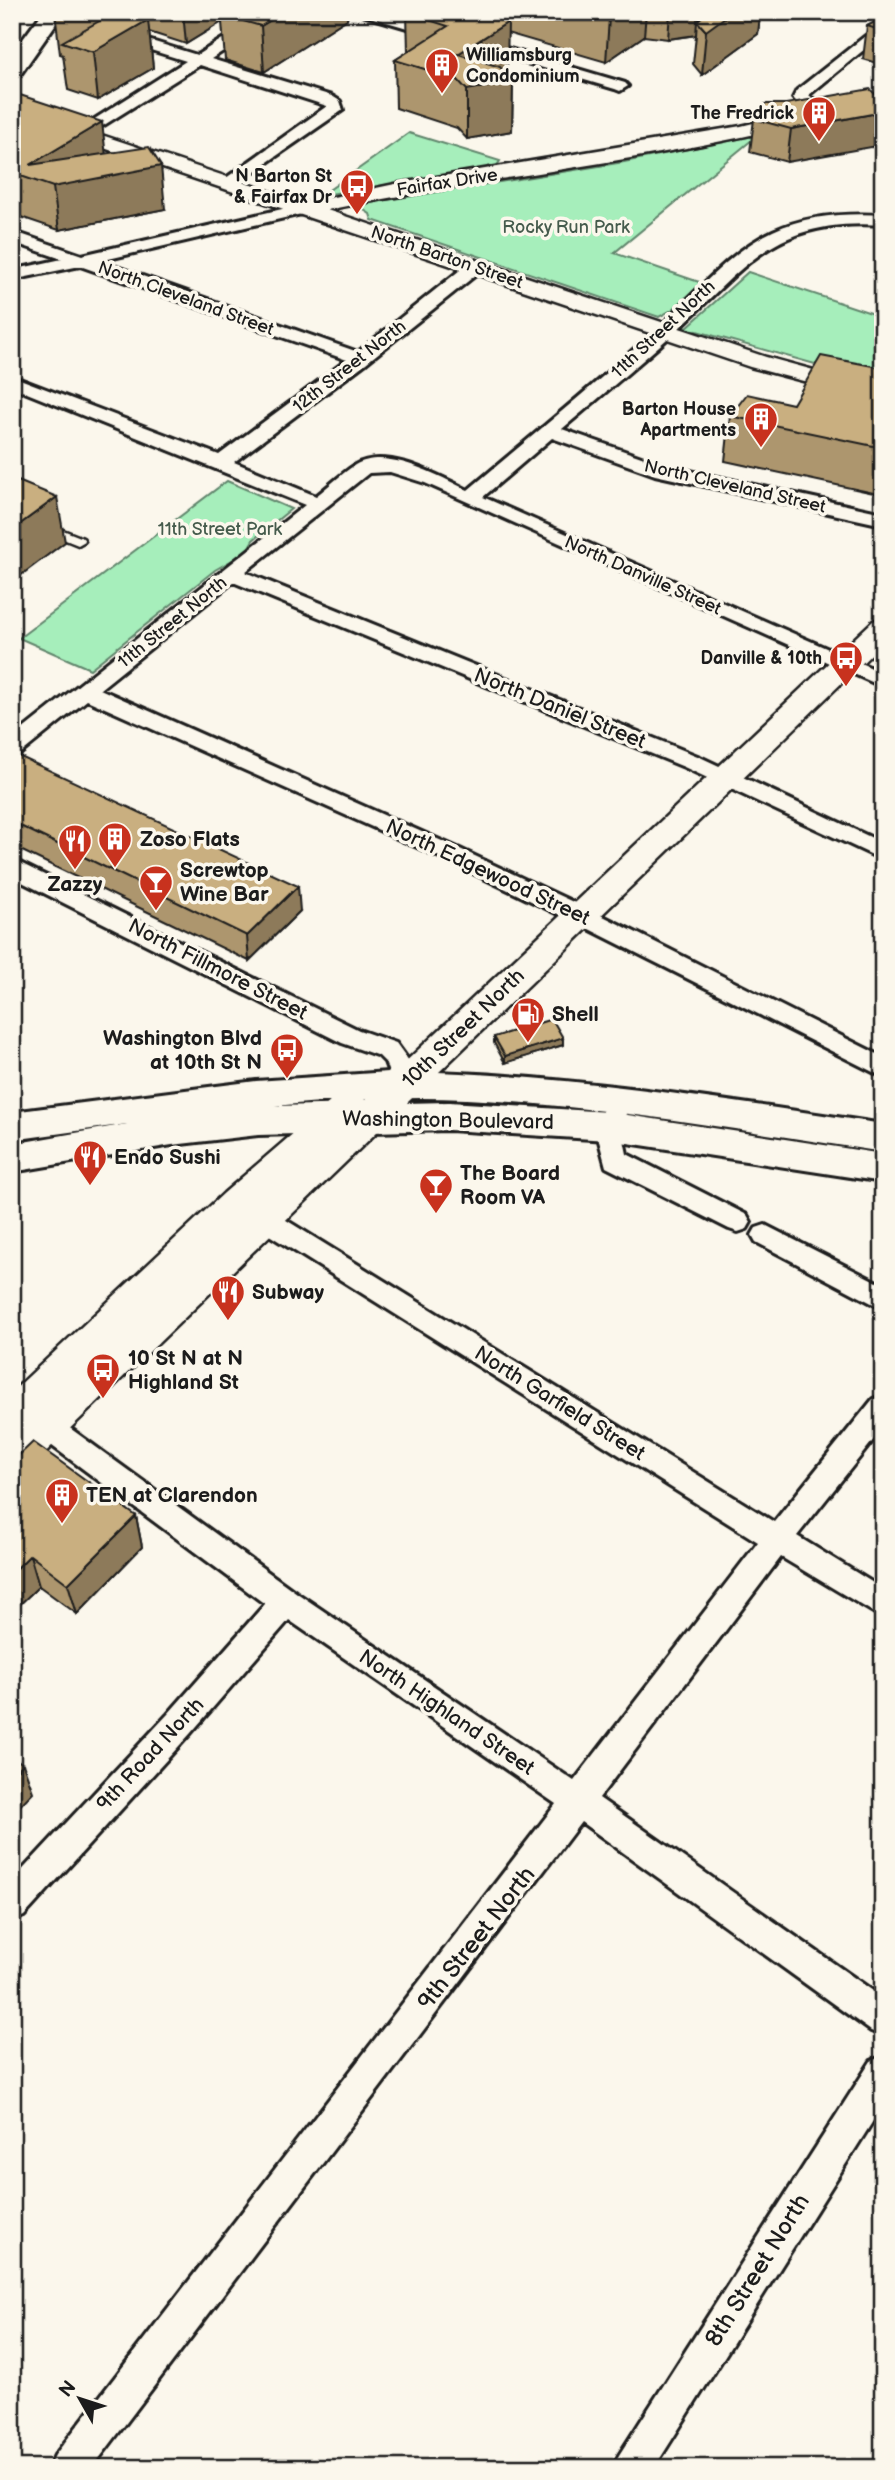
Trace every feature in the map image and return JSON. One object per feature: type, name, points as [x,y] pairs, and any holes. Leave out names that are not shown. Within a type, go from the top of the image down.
[{"type":"main road","points":[[12,69],[54,15]]},
{"type":"main road","name":"10th Street North","points":[[12,1458],[23,1414],[386,1086],[834,660],[883,601]]},
{"type":"main road","name":"10th Street North","points":[[834,660],[883,627]]},
{"type":"main road","name":"Washington Boulevard","points":[[12,1157],[218,1125],[336,1117],[386,1086]]},
{"type":"main road","name":"Washington Boulevard","points":[[12,1126],[207,1099],[386,1086],[449,1116],[614,1112],[883,1138]]},
{"type":"main road","name":"Washington Boulevard","points":[[614,1112],[883,1168]]},
{"type":"main road","name":"10th Street North","points":[[251,1210],[336,1117]]},
{"type":"street","points":[[79,134],[276,12]]},
{"type":"street","points":[[368,12],[620,86]]},
{"type":"street","points":[[821,113],[801,98],[802,93],[883,26]]},
{"type":"street","points":[[467,41],[485,30]]},
{"type":"street","points":[[104,32],[327,99],[335,104],[335,110],[227,183]]},
{"type":"street","name":"Fairfax Drive","points":[[12,275],[395,190],[741,132],[841,108]]},
{"type":"street","name":"North Barton Street","points":[[12,111],[665,331],[798,374],[883,396]]},
{"type":"street","name":"11th Street North","points":[[470,498],[665,331],[734,263],[780,233],[805,225],[829,221],[883,219]]},
{"type":"street","name":"North Cleveland Street","points":[[12,236],[359,359]]},
{"type":"street","name":"12th Street North","points":[[220,463],[359,359],[476,266]]},
{"type":"street","points":[[12,381],[318,504]]},
{"type":"street","name":"North Cleveland Street","points":[[549,431],[662,471],[883,519]]},
{"type":"street","name":"11th Street North","points":[[12,749],[363,468],[377,463],[403,469]]},
{"type":"street","name":"North Danville Street","points":[[403,469],[883,681]]},
{"type":"street","points":[[12,521],[28,520],[78,541]]},
{"type":"street","name":"North Daniel Street","points":[[232,574],[715,773],[883,852]]},
{"type":"street","name":"North Edgewood Street","points":[[85,691],[452,854],[570,910],[883,1068]]},
{"type":"street","name":"North Fillmore Street","points":[[12,867],[282,1000],[351,1037],[382,1045],[386,1086]]},
{"type":"street","points":[[614,1112],[615,1160],[738,1222]]},
{"type":"street","name":"North Garfield Street","points":[[251,1210],[883,1605]]},
{"type":"street","points":[[765,1235],[883,1298]]},
{"type":"street","name":"9th Street North","points":[[68,2468],[778,1539],[883,1407]]},
{"type":"street","name":"North Highland Street","points":[[23,1414],[286,1602],[579,1802],[883,2019]]},
{"type":"street","name":"9th Road North","points":[[12,1905],[179,1724],[286,1602]]},
{"type":"street","name":"8th Street North","points":[[632,2468],[883,2073]]},
{"type":"green space","points":[[409,133],[500,161],[496,167],[330,194],[329,190]]},
{"type":"green space","name":"Rocky Run Park","points":[[758,135],[614,253],[702,283],[672,310],[659,317],[372,220],[370,214],[356,205],[624,162]]},
{"type":"green space","points":[[748,272],[883,317],[883,383],[686,328]]},
{"type":"green space","name":"11th Street Park","points":[[227,481],[291,509],[253,540],[246,552],[215,570],[90,669],[19,638]]},
{"type":"building","points":[[75,12],[145,12],[148,20],[93,52],[62,42],[101,20]]},
{"type":"building","points":[[225,12],[284,12],[261,26],[221,15]]},
{"type":"building","points":[[477,12],[508,22],[458,54],[500,67],[513,82],[467,90],[457,79],[395,60],[448,26],[407,13]]},
{"type":"building","points":[[588,12],[617,12],[609,18]]},
{"type":"building","points":[[707,12],[732,12],[706,31],[697,21]]},
{"type":"building","points":[[883,18],[883,31],[867,26]]},
{"type":"building","points":[[870,89],[883,102],[883,112],[791,129],[754,119],[765,104],[786,104]]},
{"type":"building","points":[[12,93],[102,122],[30,165],[149,147],[161,166],[53,187],[12,173]]},
{"type":"building","points":[[821,356],[883,368],[883,448],[730,416],[747,394],[793,404]]},
{"type":"building","points":[[18,481],[57,497],[12,530],[12,482]]},
{"type":"building","points":[[12,753],[298,886],[247,936],[12,822]]},
{"type":"building","name":"Shell","points":[[552,1019],[563,1038],[505,1056],[494,1037]]},
{"type":"building","name":"TEN at Clarendon","points":[[33,1442],[136,1516],[68,1584],[30,1555],[12,1573],[12,1462]]},
{"type":"building","points":[[12,1756],[23,1764],[12,1775]]},
{"type":"place","name":"Williamsburg Condominium","points":[[442,95]]},
{"type":"place","name":"The Fredrick","points":[[819,143]]},
{"type":"place","name":"N Barton St & Fairfax Dr","points":[[357,216]]},
{"type":"place","name":"Barton House Apartments","points":[[761,449]]},
{"type":"place","name":"Danville & 10th","points":[[846,688]]},
{"type":"place","name":"Zoso Flats","points":[[115,869]]},
{"type":"place","name":"Zazzy","points":[[75,871]]},
{"type":"place","name":"Screwtop Wine Bar","points":[[156,912]]},
{"type":"place","name":"Shell","points":[[528,1044]]},
{"type":"place","name":"Washington Blvd at 10th St N","points":[[287,1080]]},
{"type":"place","name":"Endo Sushi","points":[[90,1187]]},
{"type":"place","name":"The Board Room VA","points":[[436,1215]]},
{"type":"place","name":"Subway","points":[[228,1322]]},
{"type":"place","name":"10 St N at N Highland St","points":[[103,1400]]},
{"type":"place","name":"TEN at Clarendon","points":[[62,1525]]}]
